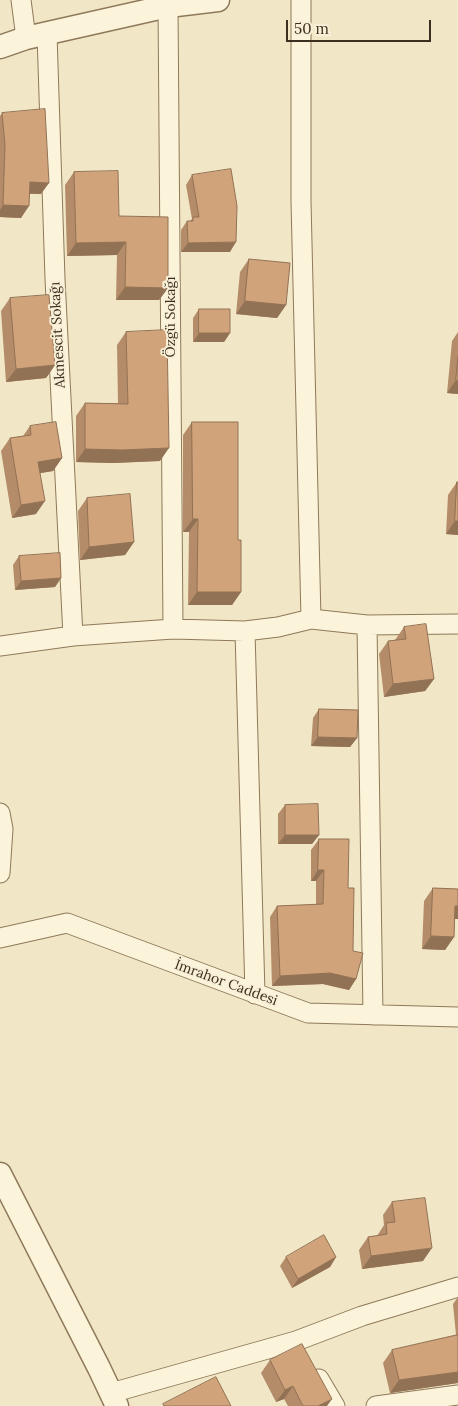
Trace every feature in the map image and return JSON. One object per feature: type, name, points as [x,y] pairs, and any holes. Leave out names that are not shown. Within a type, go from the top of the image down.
[{"type":"street","name":"Akmescit Sokağı","points":[[22,0],[37,36],[55,279],[73,636]]},
{"type":"street","points":[[0,47],[37,36],[168,6],[216,0]]},
{"type":"street","points":[[301,0],[301,201],[311,619]]},
{"type":"street","name":"Özgü Sokağı","points":[[168,6],[173,629]]},
{"type":"street","points":[[0,646],[73,636],[173,629],[245,631],[278,628],[311,619],[367,625],[458,624]]},
{"type":"street","points":[[367,625],[373,1015]]},
{"type":"street","points":[[245,631],[255,994]]},
{"type":"street","points":[[0,814],[3,830],[0,873]]},
{"type":"street","name":"İmrahor Caddesi","points":[[0,938],[66,924],[308,1013],[458,1017]]},
{"type":"street","points":[[0,1174],[114,1400],[296,1341],[362,1316],[458,1287]]},
{"type":"street","points":[[296,1341],[335,1406]]},
{"type":"street","points":[[376,1406],[458,1395]]},
{"type":"building","points":[[45,109],[49,183],[30,182],[29,206],[3,205],[5,145],[2,113]]},
{"type":"building","points":[[231,169],[237,206],[236,242],[188,243],[187,221],[193,221],[193,217],[199,217],[192,175]]},
{"type":"building","points":[[118,171],[119,216],[168,217],[168,288],[125,287],[126,242],[76,243],[74,172]]},
{"type":"building","points":[[249,259],[290,263],[286,305],[245,301]]},
{"type":"building","points":[[49,295],[55,365],[16,369],[10,298]]},
{"type":"building","points":[[199,309],[230,309],[230,333],[199,333]]},
{"type":"building","points":[[167,330],[169,448],[85,449],[85,403],[128,404],[126,332]]},
{"type":"building","points":[[458,357],[458,381],[456,380]]},
{"type":"building","points":[[56,422],[62,458],[38,462],[45,501],[21,505],[10,438],[31,435],[30,426]]},
{"type":"building","points":[[192,422],[238,422],[238,540],[241,540],[241,592],[197,592],[198,519],[193,519]]},
{"type":"building","points":[[457,482],[458,521],[455,521]]},
{"type":"building","points":[[130,494],[134,542],[89,547],[87,498]]},
{"type":"building","points":[[60,553],[61,578],[21,581],[19,556]]},
{"type":"building","points":[[426,624],[434,679],[393,684],[388,641],[406,639],[404,627]]},
{"type":"building","points":[[319,709],[358,710],[357,738],[318,737]]},
{"type":"building","points":[[318,804],[319,835],[285,835],[285,805]]},
{"type":"building","points":[[319,839],[349,839],[348,888],[354,888],[353,951],[363,953],[356,979],[330,973],[280,976],[277,906],[323,904],[324,870],[318,870]]},
{"type":"building","points":[[433,888],[458,889],[458,906],[455,906],[454,937],[431,936]]},
{"type":"building","points":[[425,1198],[432,1248],[371,1256],[368,1237],[387,1234],[386,1223],[395,1222],[392,1202]]},
{"type":"building","points":[[324,1235],[336,1257],[298,1279],[286,1257]]},
{"type":"building","points":[[458,1335],[458,1372],[399,1380],[392,1350]]},
{"type":"building","points":[[302,1344],[332,1399],[318,1406],[303,1406],[293,1386],[285,1390],[270,1360]]},
{"type":"building","points":[[216,1377],[231,1406],[164,1406],[163,1404]]}]
